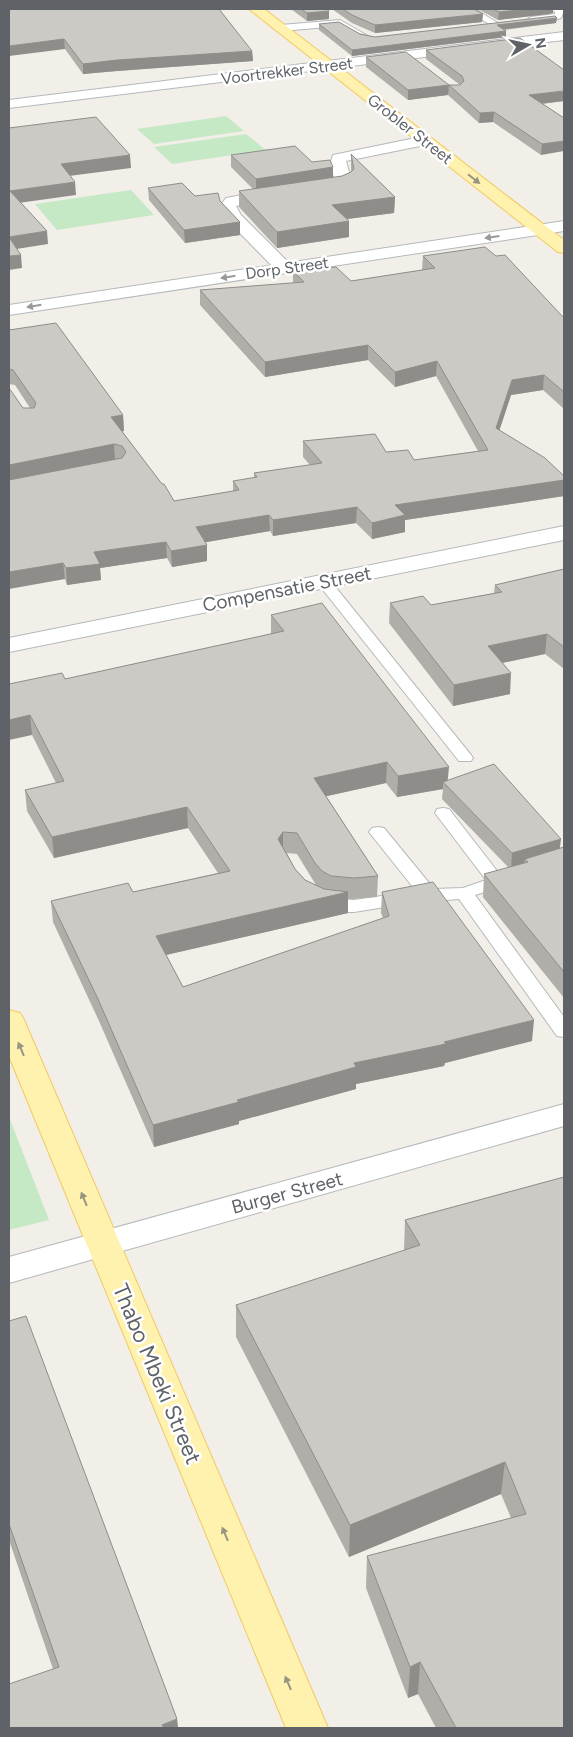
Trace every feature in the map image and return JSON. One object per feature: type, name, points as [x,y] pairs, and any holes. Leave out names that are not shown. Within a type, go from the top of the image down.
[{"type":"main road","name":"Grobler Street","points":[[256,9],[564,248]]},
{"type":"main road","name":"Thabo Mbeki Street","points":[[9,1020],[307,1728]]},
{"type":"street","name":"Voortrekker Street","points":[[9,104],[564,36]]},
{"type":"street","points":[[409,55],[424,67]]},
{"type":"street","points":[[284,268],[234,217],[228,206],[232,201],[335,187],[344,183],[338,164],[339,158],[425,141]]},
{"type":"street","name":"Dorp Street","points":[[9,310],[564,226]]},
{"type":"street","name":"Compensatie Street","points":[[9,645],[564,533]]},
{"type":"street","name":"Burger Street","points":[[9,1270],[564,1115]]},
{"type":"lane","points":[[469,9],[501,25],[477,28]]},
{"type":"lane","points":[[524,22],[558,16],[560,11],[555,9]]},
{"type":"lane","points":[[330,13],[340,23],[361,35],[376,38]]},
{"type":"lane","points":[[281,28],[340,23]]},
{"type":"lane","points":[[324,582],[464,758]]},
{"type":"lane","points":[[443,813],[497,882]]},
{"type":"lane","points":[[378,832],[428,894]]},
{"type":"lane","points":[[314,896],[324,903],[341,906],[363,905],[428,894],[464,893],[522,874]]},
{"type":"lane","points":[[464,893],[564,1031]]},
{"type":"green space","points":[[226,116],[244,131],[154,144],[137,129]]},
{"type":"green space","points":[[246,134],[266,150],[172,164],[154,147]]},
{"type":"green space","points":[[131,190],[154,215],[57,230],[35,204]]},
{"type":"green space","points":[[9,1117],[49,1220],[9,1230]]},
{"type":"building","points":[[9,9],[219,9],[252,51],[83,64],[64,39],[9,46]]},
{"type":"building","points":[[301,9],[326,9],[329,11],[307,13]]},
{"type":"building","points":[[343,9],[474,9],[483,14],[375,25]]},
{"type":"building","points":[[493,9],[528,9],[499,12]]},
{"type":"building","points":[[555,16],[557,18],[497,25],[506,31],[352,50],[319,24],[339,22],[360,34],[375,37]]},
{"type":"building","points":[[520,38],[564,70],[564,91],[529,95],[564,118],[564,141],[542,144],[494,112],[480,113],[449,85],[460,85],[464,81],[462,76],[426,50]]},
{"type":"building","points":[[406,52],[449,85],[408,90],[366,57]]},
{"type":"building","points":[[96,117],[130,155],[61,164],[75,182],[10,191],[47,231],[9,237],[9,128]]},
{"type":"building","points":[[295,146],[312,162],[330,160],[333,167],[256,179],[231,155]]},
{"type":"building","points":[[351,154],[395,197],[332,205],[349,221],[277,232],[239,191],[342,176],[354,169]]},
{"type":"building","points":[[182,183],[195,196],[218,193],[220,201],[240,222],[184,230],[148,188]]},
{"type":"building","points":[[9,237],[21,255],[9,256]]},
{"type":"building","points":[[485,247],[496,256],[505,255],[564,318],[564,392],[544,375],[512,380],[496,428],[545,458],[564,476],[564,480],[395,505],[405,515],[372,523],[357,507],[273,520],[269,515],[196,527],[207,545],[171,551],[166,542],[94,552],[100,564],[66,568],[63,563],[9,572],[9,480],[122,458],[126,452],[122,446],[114,444],[9,465],[9,388],[23,408],[34,408],[36,403],[13,370],[9,369],[9,330],[56,323],[123,415],[111,417],[162,484],[164,484],[174,501],[239,490],[233,481],[257,477],[254,473],[322,463],[303,441],[375,434],[386,452],[408,450],[414,460],[488,450],[437,361],[395,372],[368,345],[265,362],[200,290],[304,282],[293,271],[336,267],[351,281],[435,268],[423,256]]},
{"type":"building","points":[[564,569],[564,647],[547,634],[488,646],[511,673],[454,685],[390,603],[423,596],[431,605],[502,592],[495,585]]},
{"type":"building","points":[[322,603],[449,767],[398,776],[387,762],[314,778],[378,876],[354,878],[331,876],[322,871],[315,863],[297,833],[283,832],[278,839],[295,869],[305,880],[324,889],[348,892],[156,936],[183,987],[389,916],[382,892],[433,882],[534,1020],[444,1042],[446,1044],[354,1063],[356,1067],[237,1100],[239,1102],[153,1125],[98,999],[51,901],[128,883],[133,892],[230,871],[187,807],[52,837],[25,790],[64,781],[30,715],[9,720],[9,684],[62,673],[65,679],[284,631],[271,615]]},
{"type":"building","points":[[494,764],[561,839],[512,853],[443,782]]},
{"type":"building","points":[[564,847],[564,972],[484,874],[528,862],[525,859]]},
{"type":"building","points":[[564,1177],[564,1728],[456,1728],[420,1662],[410,1667],[367,1556],[526,1514],[505,1462],[350,1525],[236,1305],[420,1245],[405,1220]]},
{"type":"building","points":[[26,1316],[177,1719],[162,1725],[164,1728],[9,1728],[9,1684],[59,1667],[9,1524],[9,1321]]}]
